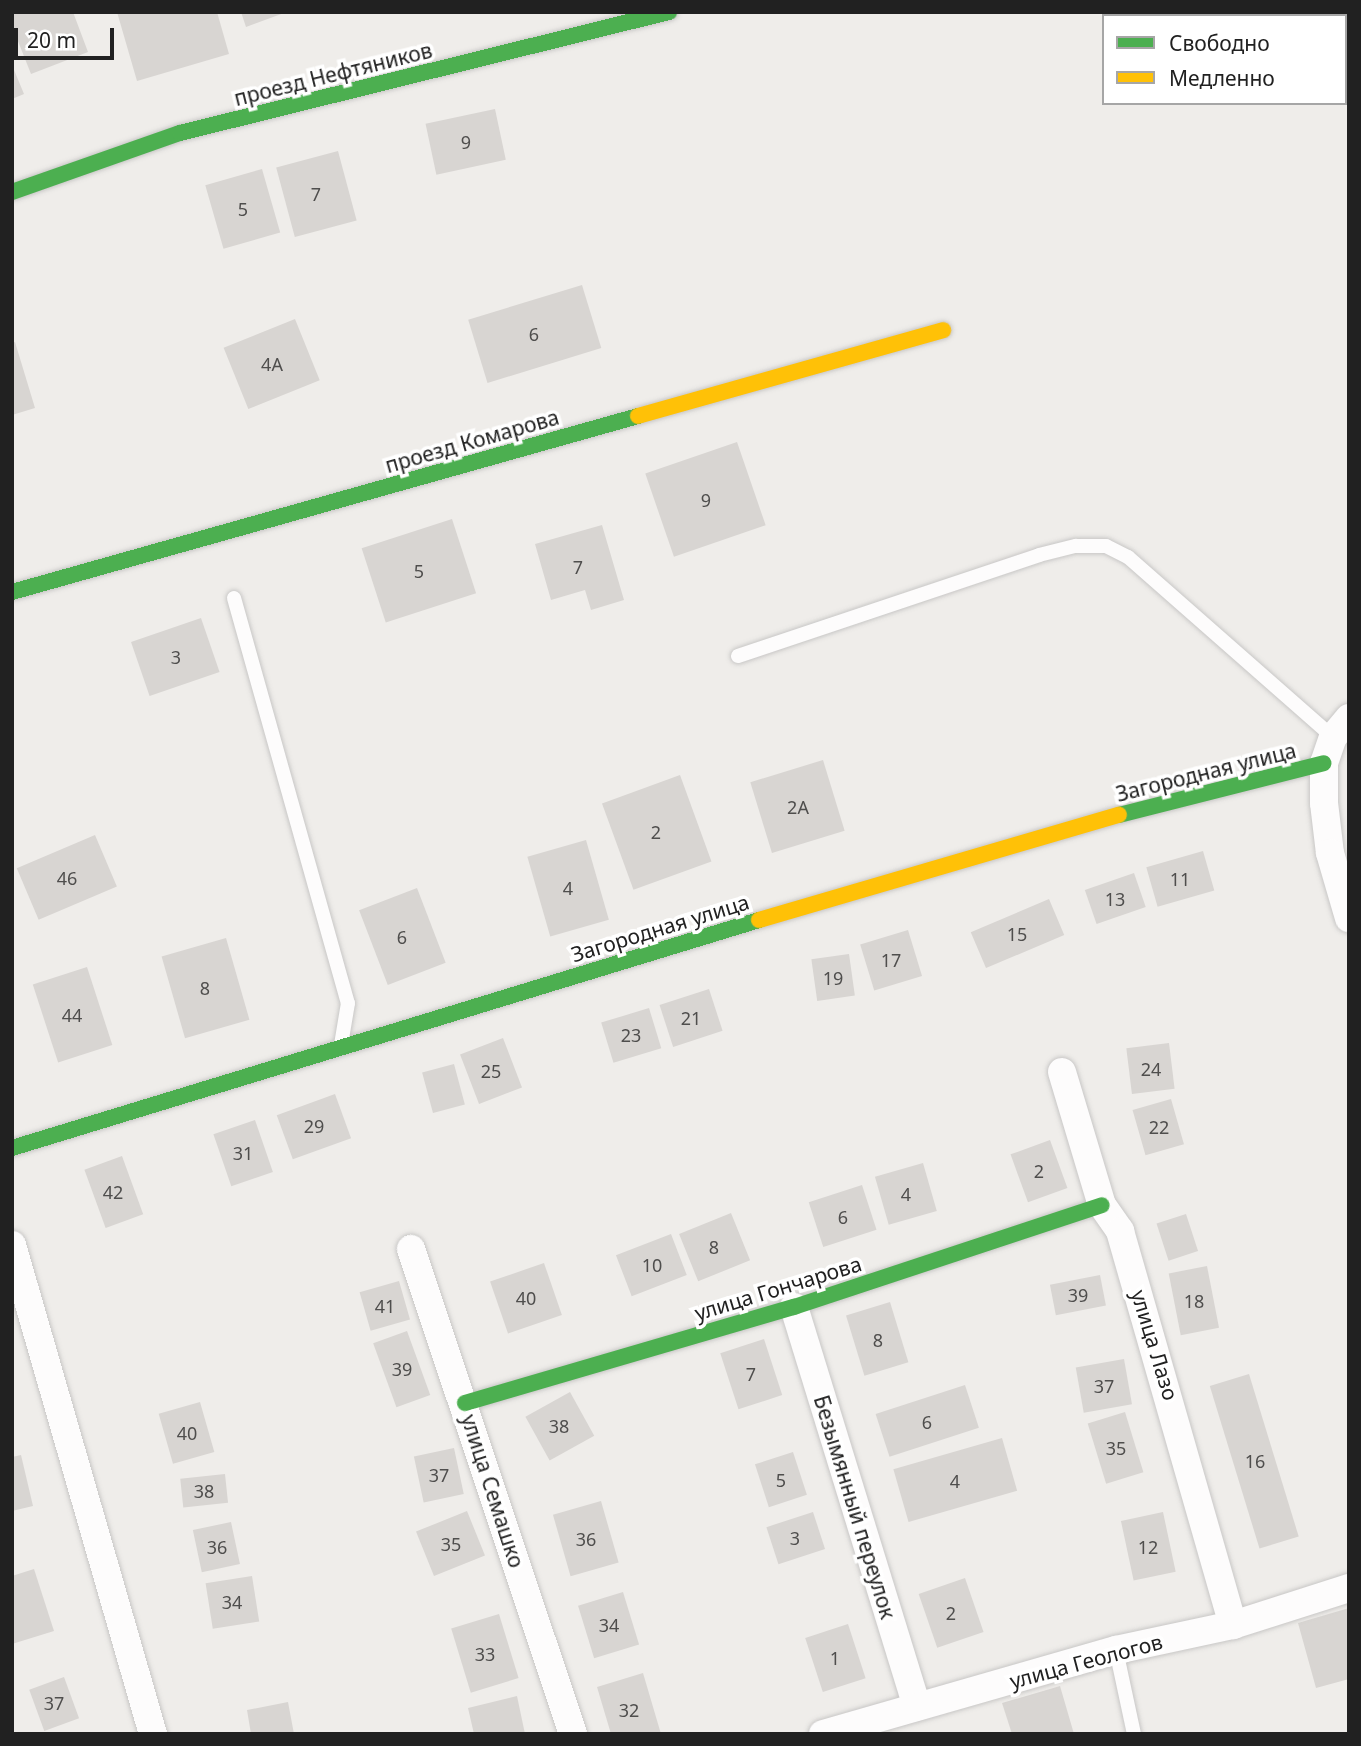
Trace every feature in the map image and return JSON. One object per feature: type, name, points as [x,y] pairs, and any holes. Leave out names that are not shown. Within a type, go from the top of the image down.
[{"type":"street","name":"проезд Нефтяников","points":[[12,192],[180,133],[669,12]]},
{"type":"street","name":"проезд Комарова","points":[[12,592],[943,331]]},
{"type":"street","name":"Загородная улица","points":[[12,1148],[1004,845],[1335,739]]},
{"type":"street","points":[[1335,739],[1330,853],[1349,918]]},
{"type":"street","name":"улица Лазо","points":[[1062,1072],[1102,1205],[1120,1231],[1233,1625]]},
{"type":"street","name":"улица Гончарова","points":[[464,1403],[794,1307],[1102,1205]]},
{"type":"street","points":[[12,1245],[153,1734]]},
{"type":"street","name":"улица Семашко","points":[[411,1249],[573,1734]]},
{"type":"street","name":"Безымянный переулок","points":[[794,1307],[917,1707]]},
{"type":"street","name":"улица Геологов","points":[[823,1734],[1116,1650],[1233,1625],[1349,1588]]},
{"type":"lane","points":[[738,656],[1039,555],[1076,546],[1106,547],[1128,557],[1335,739]]},
{"type":"lane","points":[[234,598],[348,1003],[341,1047]]},
{"type":"lane","points":[[1116,1650],[1134,1734]]},
{"type":"building","points":[[19,12],[73,12],[88,52],[31,74],[12,26],[12,15]]},
{"type":"building","points":[[117,12],[217,12],[229,54],[137,81]]},
{"type":"building","points":[[241,12],[284,12],[284,13],[246,27]]},
{"type":"building","points":[[12,65],[24,94],[12,99]]},
{"type":"building","points":[[495,109],[506,160],[436,175],[426,124]]},
{"type":"building","points":[[338,151],[357,221],[295,237],[276,168]]},
{"type":"building","points":[[262,169],[280,232],[223,249],[205,185]]},
{"type":"building","points":[[582,285],[601,348],[487,383],[468,320]]},
{"type":"building","points":[[295,319],[320,380],[248,409],[224,348]]},
{"type":"building","points":[[15,342],[35,408],[12,415],[12,343]]},
{"type":"building","points":[[737,442],[766,525],[674,557],[645,474]]},
{"type":"building","points":[[452,519],[476,593],[386,623],[362,548]]},
{"type":"building","points":[[602,525],[624,600],[591,610],[585,590],[551,600],[535,544]]},
{"type":"building","points":[[201,618],[220,672],[150,696],[131,642]]},
{"type":"building","points":[[823,760],[845,831],[772,853],[750,782]]},
{"type":"building","points":[[680,775],[711,861],[633,890],[602,803]]},
{"type":"building","points":[[95,835],[117,887],[39,920],[17,868]]},
{"type":"building","points":[[586,840],[609,920],[550,937],[527,857]]},
{"type":"building","points":[[1203,851],[1214,890],[1158,907],[1146,867]]},
{"type":"building","points":[[1134,873],[1146,907],[1097,924],[1085,890]]},
{"type":"building","points":[[417,888],[446,963],[388,985],[359,910]]},
{"type":"building","points":[[1049,899],[1064,935],[986,968],[971,932]]},
{"type":"building","points":[[908,930],[922,976],[874,991],[860,945]]},
{"type":"building","points":[[226,938],[249,1020],[185,1038],[162,956]]},
{"type":"building","points":[[849,954],[855,996],[817,1001],[811,959]]},
{"type":"building","points":[[87,967],[112,1045],[58,1063],[33,985]]},
{"type":"building","points":[[709,989],[723,1031],[673,1047],[660,1005]]},
{"type":"building","points":[[649,1008],[661,1048],[613,1063],[601,1023]]},
{"type":"building","points":[[503,1038],[522,1087],[479,1104],[460,1054]]},
{"type":"building","points":[[1169,1043],[1175,1089],[1132,1094],[1126,1048]]},
{"type":"building","points":[[454,1064],[465,1105],[433,1113],[422,1073]]},
{"type":"building","points":[[335,1094],[351,1138],[293,1159],[277,1115]]},
{"type":"building","points":[[1171,1099],[1184,1144],[1146,1155],[1133,1110]]},
{"type":"building","points":[[255,1120],[273,1172],[231,1186],[213,1134]]},
{"type":"building","points":[[1050,1140],[1067,1188],[1028,1202],[1011,1154]]},
{"type":"building","points":[[122,1156],[143,1214],[106,1228],[84,1170]]},
{"type":"building","points":[[923,1163],[937,1211],[889,1225],[875,1177]]},
{"type":"building","points":[[862,1185],[877,1230],[823,1247],[809,1202]]},
{"type":"building","points":[[731,1213],[750,1260],[698,1281],[679,1234]]},
{"type":"building","points":[[1186,1214],[1198,1251],[1169,1261],[1157,1224]]},
{"type":"building","points":[[671,1234],[687,1275],[632,1296],[616,1255]]},
{"type":"building","points":[[544,1263],[562,1315],[508,1334],[490,1282]]},
{"type":"building","points":[[1207,1266],[1219,1328],[1181,1335],[1169,1273]]},
{"type":"building","points":[[1100,1275],[1106,1305],[1056,1315],[1050,1285]]},
{"type":"building","points":[[399,1281],[410,1319],[371,1331],[360,1292]]},
{"type":"building","points":[[890,1302],[908,1362],[864,1376],[846,1315]]},
{"type":"building","points":[[407,1331],[430,1395],[396,1407],[373,1343]]},
{"type":"building","points":[[764,1339],[782,1395],[738,1409],[720,1353]]},
{"type":"building","points":[[1124,1359],[1132,1404],[1084,1413],[1076,1368]]},
{"type":"building","points":[[1249,1374],[1299,1537],[1259,1549],[1210,1386]]},
{"type":"building","points":[[965,1385],[979,1428],[890,1457],[876,1414]]},
{"type":"building","points":[[570,1392],[594,1436],[550,1460],[525,1417]]},
{"type":"building","points":[[200,1402],[214,1452],[173,1464],[159,1414]]},
{"type":"building","points":[[1125,1412],[1143,1472],[1106,1484],[1088,1423]]},
{"type":"building","points":[[1002,1438],[1017,1491],[909,1522],[893,1469]]},
{"type":"building","points":[[454,1448],[464,1494],[424,1502],[414,1457]]},
{"type":"building","points":[[793,1452],[807,1495],[769,1507],[755,1464]]},
{"type":"building","points":[[21,1455],[33,1506],[12,1511],[12,1457]]},
{"type":"building","points":[[225,1474],[228,1503],[183,1508],[180,1479]]},
{"type":"building","points":[[601,1501],[619,1563],[571,1576],[553,1515]]},
{"type":"building","points":[[467,1511],[485,1556],[434,1576],[416,1532]]},
{"type":"building","points":[[813,1512],[825,1549],[778,1564],[766,1527]]},
{"type":"building","points":[[1163,1512],[1176,1572],[1134,1581],[1121,1521]]},
{"type":"building","points":[[231,1522],[240,1564],[202,1572],[193,1530]]},
{"type":"building","points":[[34,1569],[54,1631],[12,1644],[12,1576]]},
{"type":"building","points":[[252,1576],[259,1621],[213,1629],[206,1583]]},
{"type":"building","points":[[965,1578],[984,1632],[937,1648],[919,1594]]},
{"type":"building","points":[[623,1592],[639,1645],[594,1658],[578,1606]]},
{"type":"building","points":[[1349,1608],[1349,1679],[1316,1688],[1298,1623]]},
{"type":"building","points":[[499,1614],[519,1678],[471,1693],[451,1629]]},
{"type":"building","points":[[848,1624],[866,1678],[823,1692],[805,1638]]},
{"type":"building","points":[[643,1673],[661,1734],[611,1734],[597,1687]]},
{"type":"building","points":[[64,1677],[79,1718],[44,1731],[29,1690]]},
{"type":"building","points":[[1060,1686],[1074,1734],[1012,1734],[1002,1703]]},
{"type":"building","points":[[517,1696],[525,1734],[474,1734],[468,1708]]},
{"type":"building","points":[[288,1702],[294,1734],[251,1734],[247,1710]]},
{"type":"traffic: fast","points":[[12,192],[180,133],[669,12]]},
{"type":"traffic: fast","points":[[12,592],[638,416]]},
{"type":"traffic: fast","points":[[1119,815],[1324,763]]},
{"type":"traffic: fast","points":[[12,1148],[759,920]]},
{"type":"traffic: fast","points":[[465,1403],[794,1307],[1102,1205]]},
{"type":"traffic: slow","points":[[638,416],[943,330]]},
{"type":"traffic: slow","points":[[759,920],[1119,815]]}]
